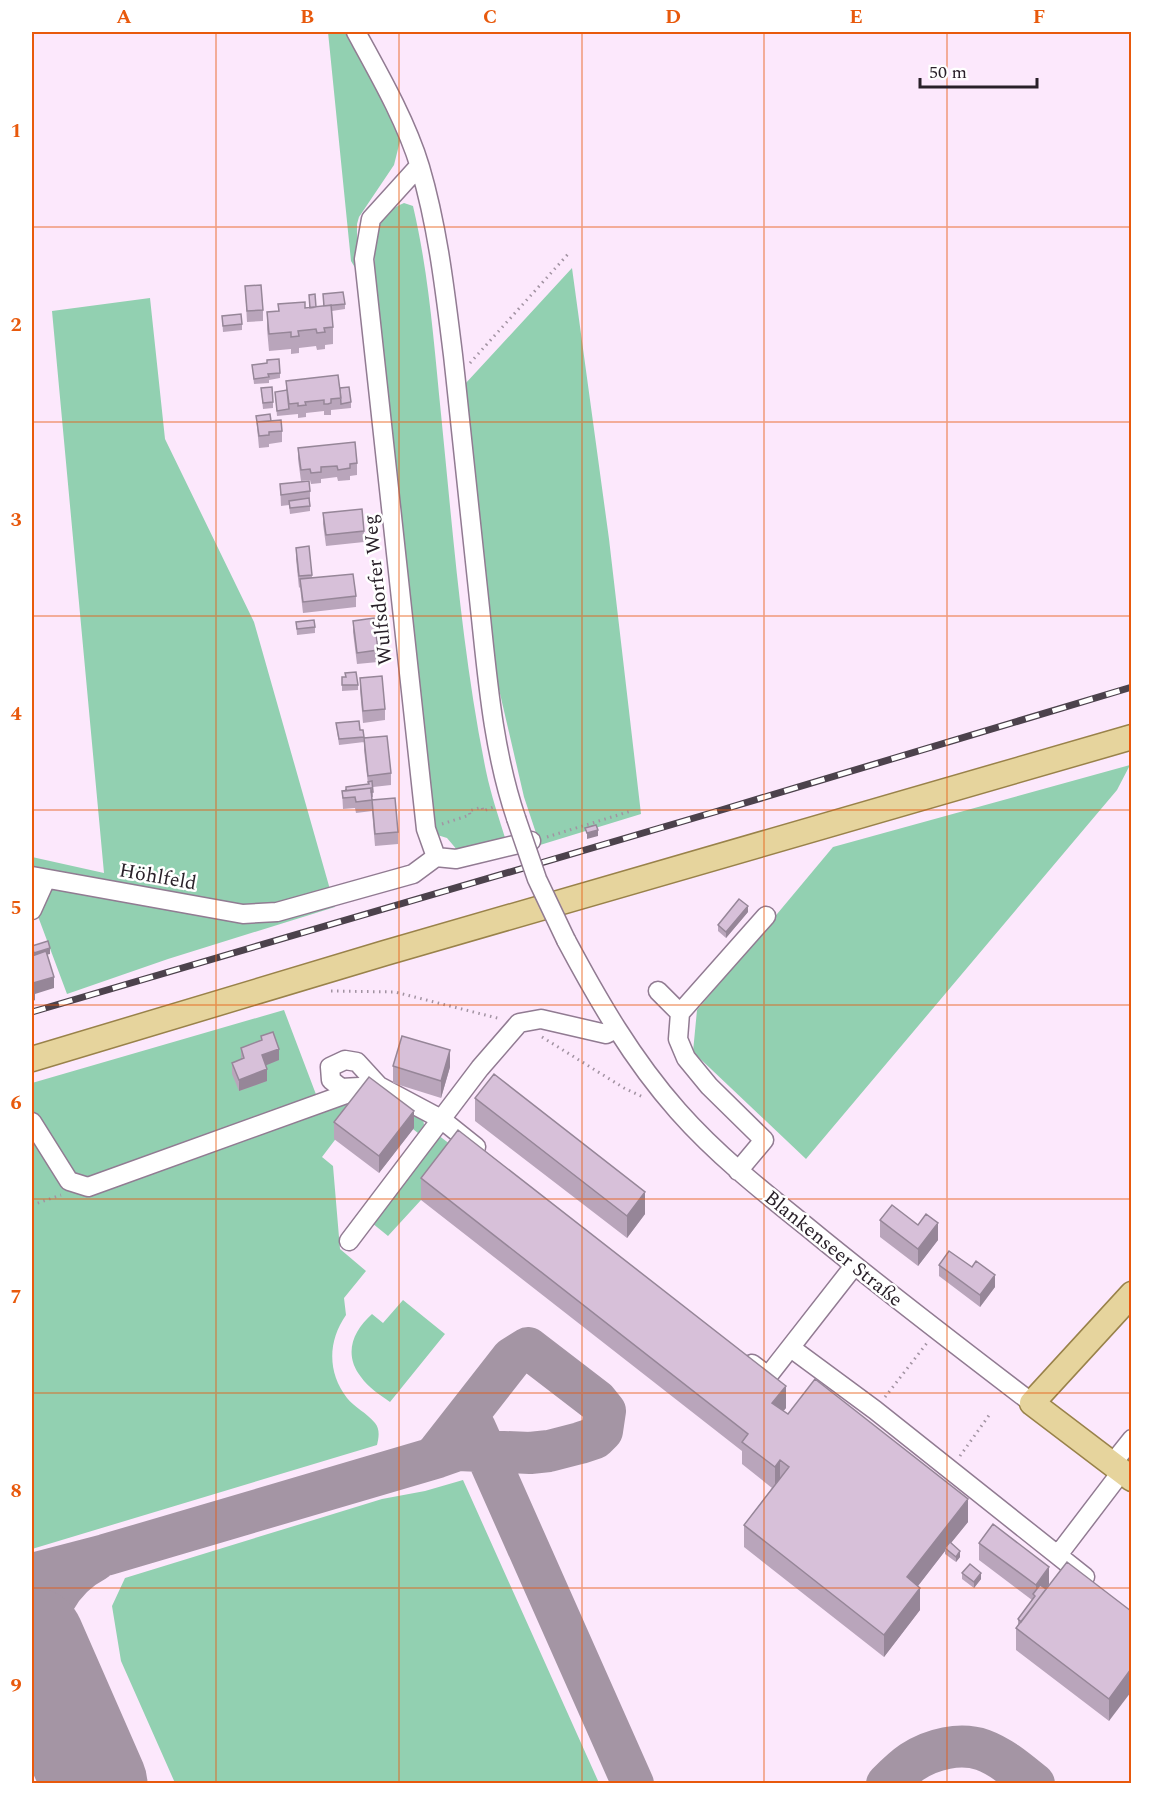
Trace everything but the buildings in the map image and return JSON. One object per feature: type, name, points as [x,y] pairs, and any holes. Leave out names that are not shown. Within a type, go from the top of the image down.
[{"type":"main road","points":[[32,1059],[1131,737]]},
{"type":"main road","points":[[1032,1403],[1131,1294]]},
{"type":"main road","name":"Blankenseer Straße","points":[[1032,1403],[1122,1472]]},
{"type":"street","points":[[356,32],[387,89],[419,166],[436,232],[454,370]]},
{"type":"street","name":"Wulfsdorfer Weg","points":[[419,166],[371,219],[364,260],[426,829],[436,857]]},
{"type":"street","name":"Blankenseer Straße","points":[[454,370],[488,682],[501,765],[537,879],[584,973],[616,1029],[678,1111],[738,1171],[854,1266],[1032,1403]]},
{"type":"street","points":[[436,857],[456,859],[531,841]]},
{"type":"street","name":"Höhlfeld","points":[[39,877],[243,914],[277,912],[412,874],[436,857]]},
{"type":"street","points":[[32,910],[39,877]]},
{"type":"street","points":[[738,1171],[764,1140],[709,1086],[686,1058],[678,1039],[680,1013],[766,916]]},
{"type":"street","points":[[658,992],[680,1013]]},
{"type":"street","points":[[349,1241],[441,1119],[519,1023],[541,1020],[606,1034],[616,1029]]},
{"type":"street","points":[[32,1122],[69,1181],[88,1187],[372,1087],[441,1119],[487,1155]]},
{"type":"street","points":[[742,1356],[768,1376],[854,1266]]},
{"type":"street","points":[[791,1347],[875,1410],[1097,1587]]},
{"type":"street","points":[[1058,1555],[1122,1472],[1131,1439]]},
{"type":"path","points":[[454,370],[473,362],[568,253]]},
{"type":"path","points":[[458,819],[470,815],[468,811],[482,807],[483,811],[500,805]]},
{"type":"path","points":[[531,841],[631,812]]},
{"type":"path","points":[[395,992],[519,1023],[624,1088],[651,1101]]},
{"type":"path","points":[[875,1410],[937,1330]]},
{"type":"path","points":[[949,1470],[990,1414]]},
{"type":"green space","points":[[328,32],[349,32],[401,137],[394,165],[359,217],[357,271],[351,261]]},
{"type":"green space","points":[[404,203],[413,206],[423,257],[459,593],[471,682],[486,771],[506,841],[458,851],[447,838],[434,834],[375,286],[375,250],[379,227],[392,210]]},
{"type":"green space","points":[[572,268],[609,539],[641,814],[540,845],[524,797],[495,672],[465,384]]},
{"type":"green space","points":[[150,298],[165,439],[254,622],[335,907],[168,959],[67,994],[36,911],[32,909],[32,857],[104,873],[52,311]]},
{"type":"green space","points":[[1130,765],[1117,790],[806,1159],[693,1052],[697,1010],[833,847]]},
{"type":"green space","points":[[284,1010],[317,1097],[371,1092],[423,1118],[424,1125],[418,1133],[369,1095],[322,1157],[333,1166],[340,1249],[366,1271],[344,1298],[346,1315],[333,1346],[333,1367],[340,1388],[347,1398],[377,1425],[379,1433],[377,1445],[32,1549],[32,1083]]},
{"type":"green space","points":[[438,1135],[459,1151],[421,1200],[388,1236],[372,1223]]},
{"type":"green space","points":[[403,1300],[445,1334],[390,1402],[361,1377],[352,1360],[353,1343],[355,1335],[372,1314],[383,1323]]},
{"type":"green space","points":[[463,1480],[599,1783],[175,1783],[121,1661],[112,1606],[125,1578],[382,1499],[425,1491]]},
{"type":"taxiway","points":[[32,1574],[105,1555],[438,1457],[458,1450],[530,1453],[580,1443],[595,1438],[602,1431],[605,1411],[597,1401],[528,1348],[512,1358],[431,1459]]},
{"type":"taxiway","points":[[475,1428],[633,1784]]},
{"type":"taxiway","points":[[51,1685],[43,1642],[49,1613],[55,1600],[72,1577],[96,1560]]},
{"type":"taxiway","points":[[887,1784],[920,1757],[937,1750],[956,1747],[983,1750],[1010,1765],[1034,1784]]},
{"type":"runway","points":[[32,1640],[95,1784]]},
{"type":"railway","points":[[32,1012],[1132,687]]}]
